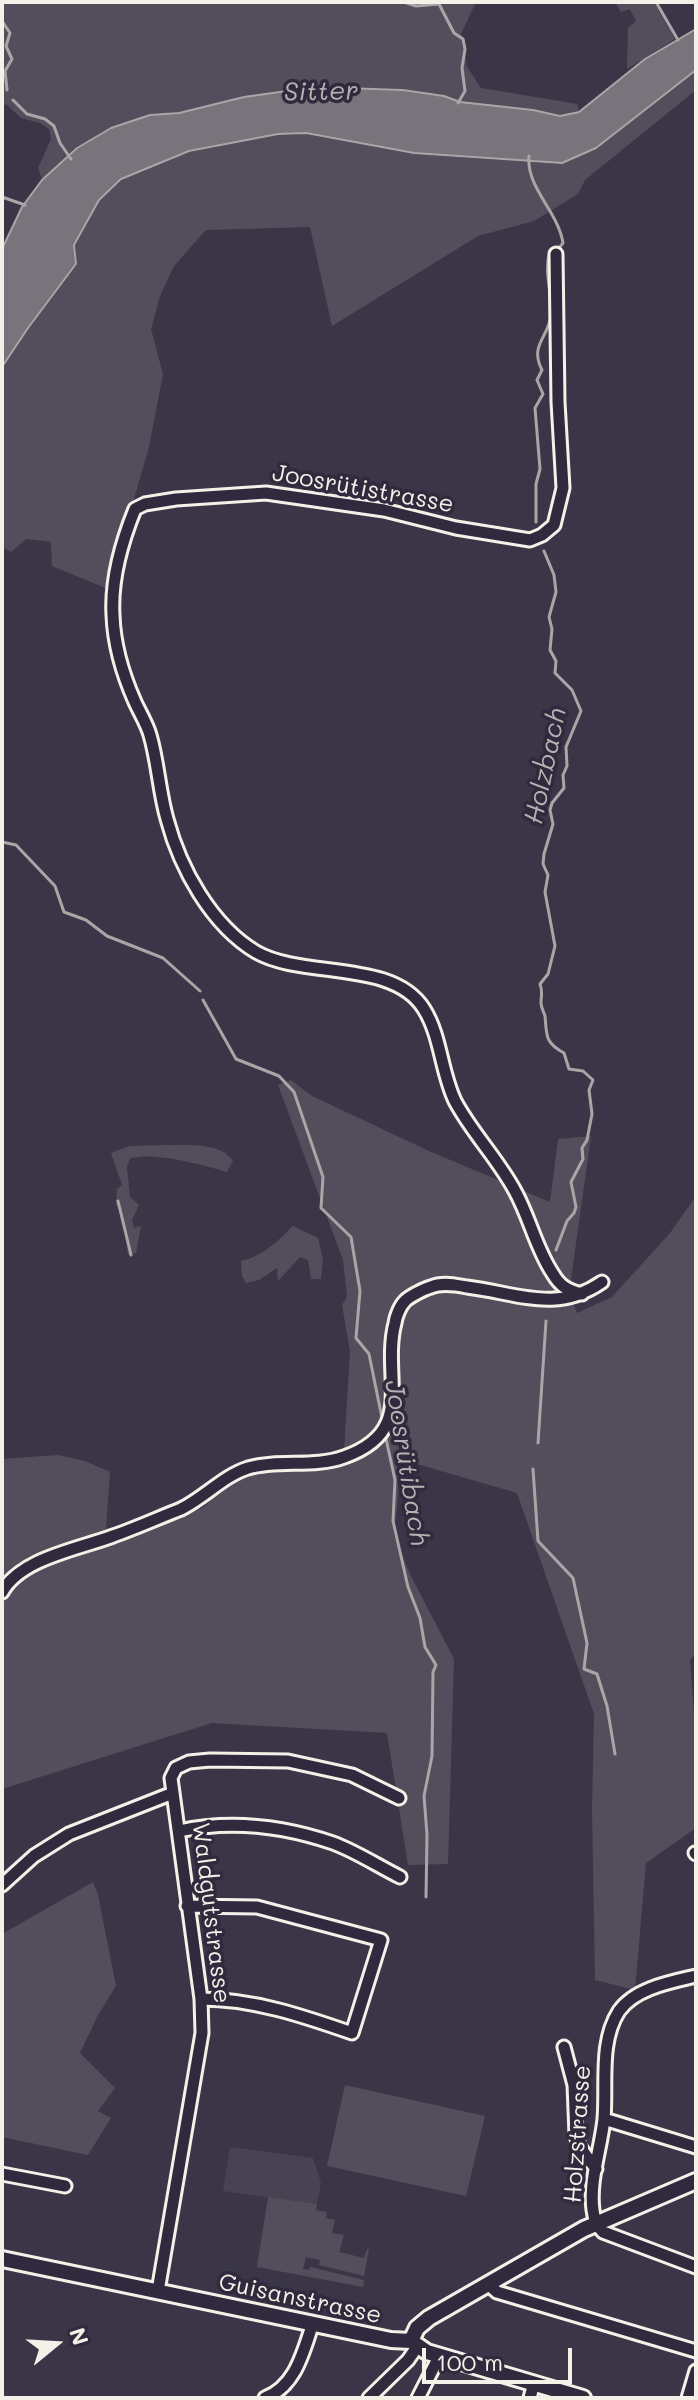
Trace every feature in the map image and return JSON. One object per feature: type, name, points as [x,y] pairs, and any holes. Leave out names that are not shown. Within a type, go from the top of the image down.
[{"type":"street","name":"Joosrütistrasse","points":[[556,254],[558,402],[563,488],[554,525],[542,535],[530,540],[456,528],[384,510],[266,493],[176,499],[145,504],[135,509],[112,598],[122,671],[150,734],[166,817],[174,840],[200,894],[238,939],[257,952],[279,962],[353,973],[386,982],[414,996],[432,1026],[454,1099],[517,1194],[553,1274],[563,1287],[582,1294]]},
{"type":"street","points":[[2,1592],[7,1583],[36,1564],[181,1509],[248,1468],[345,1457],[375,1439],[384,1429],[392,1411],[392,1336],[396,1317],[405,1301],[434,1285],[455,1285],[558,1301],[582,1294],[602,1282]]},
{"type":"street","name":"Waldgutstrasse","points":[[158,2291],[202,2033],[201,1999],[171,1778],[176,1768],[189,1762],[288,1761],[352,1775],[399,1798]]},
{"type":"street","points":[[2,1885],[34,1856],[69,1834],[173,1793]]},
{"type":"street","points":[[179,1831],[256,1825],[334,1843],[400,1877]]},
{"type":"street","points":[[187,1906],[257,1907],[381,1940],[352,2033],[311,2018],[232,1999],[201,1999]]},
{"type":"street","name":"Holzstrasse","points":[[414,2344],[417,2328],[429,2318],[596,2224],[592,2209],[612,2023],[621,2007],[639,1993],[696,1976]]},
{"type":"street","points":[[564,2047],[574,2085],[576,2135],[579,2146],[596,2169]]},
{"type":"street","points":[[604,2119],[696,2147]]},
{"type":"street","points":[[2,2174],[65,2186]]},
{"type":"street","points":[[696,2181],[596,2224],[603,2232],[696,2267]]},
{"type":"street","name":"Guisanstrasse","points":[[2,2259],[414,2344],[440,2355],[583,2398]]},
{"type":"street","points":[[489,2285],[497,2292],[696,2351]]},
{"type":"street","points":[[265,2398],[273,2395],[294,2375],[313,2323]]},
{"type":"street","points":[[369,2398],[408,2360],[414,2344]]},
{"type":"street","points":[[418,2398],[440,2355]]},
{"type":"street","points":[[688,2398],[696,2371]]},
{"type":"street","points":[[530,2398],[534,2383]]},
{"type":"shaded area","points":[[2,2],[476,2],[461,34],[467,67],[481,88],[577,104],[579,111],[560,115],[533,109],[460,102],[444,95],[403,89],[316,86],[149,115],[111,127],[76,147],[42,179],[38,168],[51,139],[49,129],[21,118],[6,104],[2,107]]},
{"type":"shaded area","points":[[615,2],[654,2],[675,39],[627,69],[628,28],[636,21],[630,9],[621,12]]},
{"type":"shaded area","points":[[696,71],[696,90],[585,180],[578,194],[534,221],[478,236],[332,326],[310,227],[206,230],[174,266],[160,296],[151,329],[163,374],[149,447],[108,589],[52,566],[51,542],[26,539],[11,552],[2,547],[2,369],[77,265],[75,246],[100,200],[122,180],[189,152],[278,135],[305,134],[414,154],[562,164],[596,149]]},
{"type":"shaded area","points":[[291,1080],[312,1096],[429,1151],[550,1202],[558,1139],[591,1136],[569,1294],[577,1313],[612,1297],[670,1233],[696,1196],[696,1653],[690,1660],[696,1716],[696,1828],[646,1863],[635,1990],[595,1980],[594,1714],[517,1493],[417,1464],[406,1462],[401,1467],[394,1535],[410,1574],[454,1659],[448,1864],[408,1865],[387,1733],[212,1723],[2,1789],[2,1598],[9,1584],[38,1565],[110,1539],[138,1535],[204,1507],[216,1495],[243,1478],[274,1468],[352,1462],[344,1451],[350,1351],[342,1305],[347,1297],[343,1260],[278,1085]]},
{"type":"shaded area","points":[[130,1146],[211,1147],[227,1155],[233,1161],[227,1172],[165,1158],[130,1158],[127,1167],[130,1197],[139,1205],[132,1220],[134,1228],[141,1226],[136,1253],[128,1255],[122,1213],[116,1205],[117,1189],[122,1185],[111,1153]]},
{"type":"shaded area","points":[[293,1226],[318,1238],[323,1259],[321,1279],[311,1279],[308,1260],[300,1257],[278,1281],[277,1268],[259,1280],[246,1283],[241,1261],[263,1252]]},
{"type":"shaded area","points":[[58,1455],[85,1461],[110,1472],[106,1528],[109,1537],[64,1547],[2,1583],[2,1459]]},
{"type":"shaded area","points":[[93,1882],[116,1986],[80,2053],[115,2088],[98,2111],[111,2118],[88,2155],[2,2137],[2,1934]]},
{"type":"shaded area","points":[[345,2085],[485,2116],[466,2196],[327,2166]]},
{"type":"shaded area","points":[[230,2147],[313,2158],[321,2183],[317,2204],[223,2191]]},
{"type":"shaded area","points":[[268,2197],[317,2204],[316,2210],[327,2212],[326,2218],[335,2220],[332,2233],[344,2235],[339,2252],[364,2258],[369,2249],[364,2276],[319,2265],[320,2260],[306,2257],[303,2269],[309,2270],[310,2267],[364,2280],[363,2287],[257,2267]]},
{"type":"water","name":"Sitter","points":[[696,29],[696,70],[596,148],[562,163],[414,153],[306,133],[278,134],[189,151],[121,179],[99,200],[74,245],[76,264],[2,367],[2,249],[22,207],[42,180],[77,148],[111,128],[150,115],[179,113],[244,97],[316,87],[403,90],[444,96],[460,102],[560,116],[579,112],[645,59]]},
{"type":"waterway","points":[[404,2],[416,6],[439,4],[454,33],[463,39],[465,91],[458,103]]},
{"type":"waterway","points":[[656,2],[678,40]]},
{"type":"waterway","points":[[2,21],[10,33],[6,46],[12,59],[5,71],[7,90]]},
{"type":"waterway","points":[[13,100],[27,114],[45,119],[54,126],[60,143],[71,159]]},
{"type":"waterway","name":"Holzbach","points":[[529,156],[532,179],[555,220],[563,243],[550,251],[548,259],[551,315],[538,354],[542,370],[537,380],[543,394],[535,408],[540,469],[536,484],[536,522]]},
{"type":"waterway","points":[[2,197],[25,205]]},
{"type":"waterway","name":"Holzbach","points":[[544,551],[554,575],[556,592],[549,617],[552,629],[550,650],[556,661],[555,673],[572,690],[581,711],[566,747],[564,788],[552,803],[553,824],[544,854],[543,864],[548,875],[545,892],[555,946],[548,974],[540,984],[541,1005],[550,1041],[564,1053],[569,1069],[583,1071],[593,1080],[589,1090],[592,1114],[587,1140],[582,1148],[583,1159],[571,1182],[576,1207],[556,1250]]},
{"type":"waterway","name":"Joosrütibach","points":[[2,842],[16,845],[55,886],[64,912],[86,920],[107,936],[163,958],[200,991]]},
{"type":"waterway","name":"Joosrütibach","points":[[203,1000],[236,1059],[279,1076],[294,1092],[323,1177],[321,1208],[351,1237],[360,1291],[356,1338],[369,1354],[383,1423]]},
{"type":"waterway","points":[[118,1201],[131,1255]]},
{"type":"waterway","name":"Holzbach","points":[[538,1443],[546,1321]]},
{"type":"waterway","name":"Joosrütibach","points":[[385,1434],[395,1480],[393,1521],[425,1647],[436,1665],[433,1672],[432,1756],[424,1796],[426,1897]]},
{"type":"waterway","name":"Holzbach","points":[[533,1469],[538,1541],[573,1578],[587,1643],[584,1669],[597,1674],[607,1706],[615,1754]]}]
